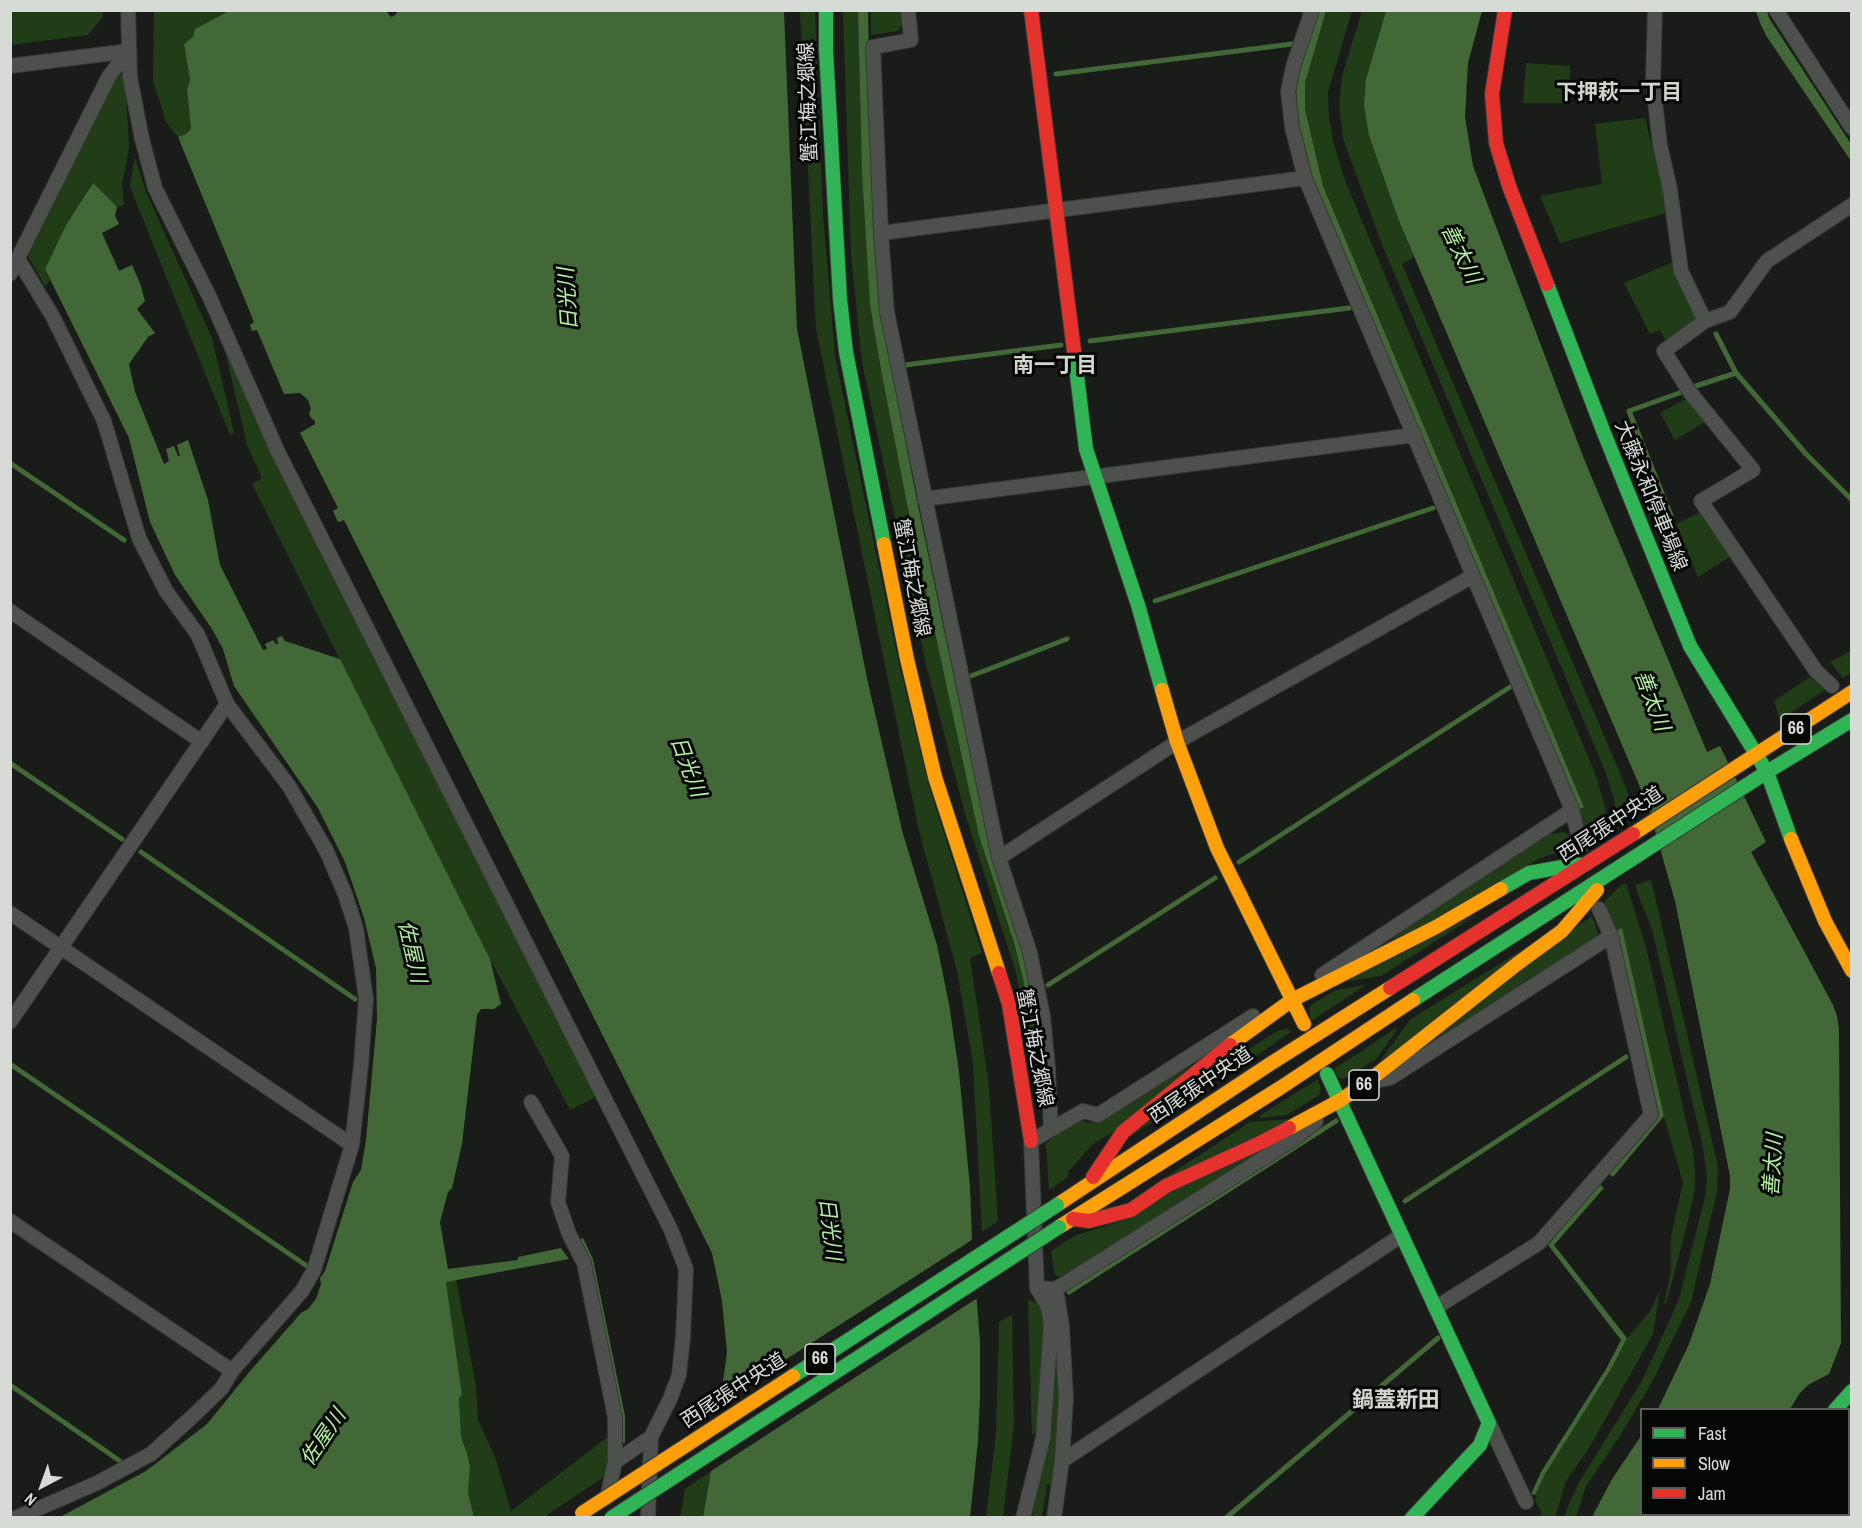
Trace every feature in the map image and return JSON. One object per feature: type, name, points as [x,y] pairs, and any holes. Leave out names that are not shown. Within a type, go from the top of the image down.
[{"type":"main road","name":"蟹江梅之郷線","points":[[826,10],[831,169],[846,352],[905,648],[932,766],[1009,1004],[1031,1141]]},
{"type":"main road","points":[[1031,10],[1086,449],[1138,605],[1177,742],[1217,848],[1304,1024]]},
{"type":"main road","name":"大藤永和停車場線","points":[[1505,10],[1492,94],[1496,143],[1509,186],[1604,433],[1690,646],[1767,772],[1799,861],[1825,921],[1851,971]]},
{"type":"main road","name":"西尾張中央道","points":[[579,1515],[1270,1065],[1758,754],[1851,692]]},
{"type":"main road","name":"西尾張中央道","points":[[611,1518],[1071,1218],[1280,1088],[1361,1033],[1851,720]]},
{"type":"main road","name":"66","points":[[1088,1185],[1123,1132],[1217,1054],[1291,998],[1436,927],[1529,873],[1591,861]]},
{"type":"main road","name":"66","points":[[1071,1218],[1089,1221],[1131,1210],[1166,1186],[1262,1142],[1340,1101],[1562,931],[1611,873]]},
{"type":"main road","points":[[1327,1074],[1489,1423],[1480,1445],[1412,1518]]},
{"type":"main road","points":[[1837,1408],[1851,1390]]},
{"type":"street","points":[[128,10],[130,77],[142,139],[155,188],[210,298],[278,452],[671,1230],[686,1269],[679,1375],[651,1437],[648,1518]]},
{"type":"street","points":[[908,10],[911,40],[873,47],[881,233],[887,312],[999,858],[1030,953],[1043,1016],[1051,1130]]},
{"type":"street","points":[[1312,10],[1293,67],[1288,91],[1292,127],[1305,178],[1572,810],[1581,846]]},
{"type":"street","points":[[1655,10],[1653,83],[1660,145],[1670,189],[1681,271],[1704,321]]},
{"type":"street","points":[[1776,10],[1851,128]]},
{"type":"street","points":[[10,66],[129,51]]},
{"type":"street","points":[[10,274],[109,76],[129,51]]},
{"type":"street","points":[[881,233],[1305,178]]},
{"type":"street","points":[[1832,686],[1816,671],[1701,501],[1753,470],[1689,392],[1664,351],[1704,321],[1730,312],[1767,261],[1851,205]]},
{"type":"street","points":[[15,1518],[97,1483],[151,1454],[222,1388],[232,1371],[302,1291],[314,1270],[352,1145],[366,999],[356,928],[345,894],[326,850],[289,786],[227,704],[198,635],[166,591],[139,538],[104,421],[53,317],[18,258]]},
{"type":"street","points":[[924,500],[1414,435]]},
{"type":"street","points":[[999,858],[1177,742],[1473,576]]},
{"type":"street","points":[[10,611],[202,742]]},
{"type":"street","points":[[10,1022],[227,704]]},
{"type":"street","points":[[1023,1518],[1043,1438],[1051,1324],[1048,1307],[1037,1288],[1031,1141],[1083,1111],[1098,1115],[1255,1015],[1279,1009],[1291,998],[1572,810]]},
{"type":"street","points":[[1435,1308],[1539,1243],[1651,1115],[1611,936],[1599,909]]},
{"type":"street","points":[[10,913],[352,1145]]},
{"type":"street","points":[[1366,1083],[1390,1078],[1611,936]]},
{"type":"street","points":[[1037,1288],[1056,1289],[1294,1139],[1340,1101]]},
{"type":"street","points":[[531,1102],[562,1156],[558,1202],[569,1234],[584,1263],[615,1417],[615,1462],[603,1518]]},
{"type":"street","points":[[10,1221],[232,1371]]},
{"type":"street","points":[[1062,1461],[1402,1235]]},
{"type":"street","points":[[1054,1518],[1062,1461],[1066,1398],[1062,1326],[1056,1289]]},
{"type":"street","points":[[1489,1423],[1526,1502]]},
{"type":"street","points":[[615,1462],[651,1437]]},
{"type":"shaded area","points":[[10,11],[103,11],[103,17],[88,35],[11,45]]},
{"type":"shaded area","points":[[154,11],[229,11],[196,29],[194,37],[184,44],[190,80],[187,90],[191,129],[178,137],[166,122],[153,80]]},
{"type":"shaded area","points":[[800,11],[815,11],[823,215],[835,356],[899,664],[928,783],[982,953],[970,958],[989,1086],[998,1221],[982,1232],[973,1063],[957,971],[919,831],[816,329]]},
{"type":"shaded area","points":[[843,11],[858,11],[862,174],[870,305],[881,370],[906,499],[979,836],[1039,1022],[1045,1118],[1043,1117],[1035,1058],[1015,969],[966,817],[926,665],[862,362],[851,255]]},
{"type":"shaded area","points":[[871,11],[902,11],[902,25],[898,31],[871,35]]},
{"type":"shaded area","points":[[1326,11],[1352,11],[1328,92],[1333,141],[1346,183],[1595,773],[1606,810],[1601,835],[1586,845],[1579,810],[1584,807],[1323,186],[1305,109],[1305,83]]},
{"type":"shaded area","points":[[1362,11],[1386,11],[1366,79],[1399,221],[1414,257],[1402,264],[1636,813],[1615,827],[1615,803],[1606,773],[1383,247],[1343,139],[1339,103],[1342,76]]},
{"type":"shaded area","points":[[1526,63],[1570,66],[1569,103],[1523,103]]},
{"type":"shaded area","points":[[125,73],[129,147],[122,184],[124,205],[117,207],[92,184],[66,225],[45,269],[50,280],[45,286],[28,256],[113,81]]},
{"type":"shaded area","points":[[1645,118],[1670,212],[1560,243],[1540,196],[1602,184],[1595,124]]},
{"type":"shaded area","points":[[135,157],[146,192],[212,338],[234,433],[230,435],[130,186]]},
{"type":"shaded area","points":[[1673,262],[1676,279],[1699,323],[1667,343],[1660,330],[1650,334],[1624,283]]},
{"type":"shaded area","points":[[224,346],[598,1096],[570,1110],[490,959],[252,484],[262,478],[247,445]]},
{"type":"shaded area","points":[[1688,398],[1708,420],[1675,440],[1660,413]]},
{"type":"shaded area","points":[[1701,512],[1731,556],[1698,577],[1676,524]]},
{"type":"shaded area","points":[[1851,651],[1851,673],[1843,678],[1830,662]]},
{"type":"shaded area","points":[[1810,677],[1825,690],[1780,720],[1774,701]]},
{"type":"shaded area","points":[[1564,832],[1571,837],[1573,848],[1540,858],[1439,919],[1368,950],[1544,835]]},
{"type":"shaded area","points":[[1651,880],[1718,1167],[1717,1192],[1691,1302],[1652,1382],[1620,1436],[1586,1486],[1576,1517],[1565,1517],[1578,1484],[1643,1379],[1679,1299],[1705,1197],[1707,1176],[1703,1148],[1652,929],[1635,885]]},
{"type":"shaded area","points":[[1626,883],[1647,951],[1693,1151],[1695,1172],[1695,1188],[1687,1225],[1666,1304],[1664,1303],[1671,1271],[1671,1236],[1683,1183],[1664,1116],[1622,929],[1616,930],[1604,902]]},
{"type":"shaded area","points":[[1478,914],[1381,976],[1336,983]]},
{"type":"shaded area","points":[[1592,916],[1598,933],[1596,939],[1426,1046],[1521,966]]},
{"type":"shaded area","points":[[1557,928],[1379,1062],[1411,1019]]},
{"type":"shaded area","points":[[1366,985],[1311,1021],[1309,1009],[1311,1005],[1336,990]]},
{"type":"shaded area","points":[[1396,1028],[1397,1030],[1376,1059],[1346,1078],[1338,1077],[1334,1069]]},
{"type":"shaded area","points":[[1287,1029],[1292,1031],[1236,1070],[1235,1068],[1249,1049],[1277,1031]]},
{"type":"shaded area","points":[[1246,1042],[1219,1079],[1125,1140]]},
{"type":"shaded area","points":[[1205,1053],[1119,1129],[1094,1143],[1068,1172],[1068,1177],[1049,1190],[1046,1143],[1079,1119],[1088,1123],[1102,1121]]},
{"type":"shaded area","points":[[1318,1079],[1321,1089],[1319,1095],[1287,1115],[1261,1118],[1259,1116]]},
{"type":"shaded area","points":[[1292,1119],[1160,1181],[1250,1122]]},
{"type":"shaded area","points":[[1275,1143],[1064,1276],[1055,1276],[1051,1251],[1074,1236],[1125,1220],[1166,1191]]},
{"type":"shaded area","points":[[456,1279],[476,1386],[478,1420],[495,1457],[511,1511],[609,1436],[607,1475],[544,1517],[474,1517],[468,1492],[470,1466],[461,1437],[459,1398],[462,1395],[446,1282]]},
{"type":"shaded area","points":[[1660,1290],[1653,1334],[1589,1448],[1566,1481],[1555,1517],[1541,1517],[1535,1495],[1545,1474],[1611,1369],[1627,1338],[1649,1313]]},
{"type":"shaded area","points":[[1028,1299],[1042,1308],[1046,1330],[1037,1432],[1032,1435]]},
{"type":"shaded area","points":[[1012,1314],[1014,1424],[1003,1517],[986,1517],[996,1434],[999,1322]]},
{"type":"shaded area","points":[[1057,1325],[1061,1394],[1053,1485],[1047,1484],[1042,1517],[1032,1518],[1047,1440]]},
{"type":"shaded area","points":[[711,1471],[703,1517],[680,1518],[685,1489]]},
{"type":"water","name":"日光川","points":[[385,10],[391,17],[399,10],[784,11],[797,329],[868,683],[903,834],[937,945],[959,1072],[970,1187],[980,1342],[978,1441],[970,1517],[703,1517],[727,1352],[722,1301],[712,1253],[344,520],[338,522],[333,511],[338,508],[300,433],[315,424],[309,413],[311,409],[308,400],[300,393],[284,394],[257,330],[252,331],[250,325],[254,322],[178,137],[191,129],[187,89],[190,80],[184,44],[193,37],[195,29],[229,11]]},
{"type":"water","points":[[858,11],[868,11],[871,174],[879,305],[973,768],[997,868],[1028,971],[1039,1022],[1033,1025],[1014,943],[979,836],[906,499],[881,370],[870,305],[862,174]]},
{"type":"water","points":[[1318,11],[1326,11],[1305,83],[1305,109],[1323,186],[1584,807],[1579,810],[1312,179],[1299,127],[1296,84]]},
{"type":"water","name":"善太川","points":[[1386,11],[1482,11],[1468,63],[1465,117],[1473,166],[1584,459],[1707,752],[1720,746],[1766,842],[1751,852],[1837,1016],[1839,1029],[1841,1343],[1829,1374],[1808,1385],[1791,1408],[1658,1408],[1689,1344],[1710,1284],[1730,1189],[1730,1176],[1675,901],[1648,806],[1399,221],[1369,135],[1364,105],[1366,79]]},
{"type":"water","points":[[1756,11],[1767,11],[1769,18],[1851,144],[1851,161],[1767,37]]},
{"type":"water","name":"佐屋川","points":[[93,183],[117,207],[115,216],[119,224],[102,233],[119,271],[132,265],[145,301],[137,309],[155,333],[148,337],[129,364],[135,392],[164,464],[169,461],[166,449],[174,446],[180,456],[177,445],[188,440],[208,500],[220,565],[263,650],[267,649],[265,644],[273,640],[278,644],[277,638],[282,636],[285,641],[340,659],[490,959],[501,1004],[494,1009],[481,1009],[477,1015],[462,1144],[452,1188],[448,1192],[440,1222],[448,1269],[518,1260],[518,1257],[561,1248],[569,1259],[446,1282],[462,1395],[459,1398],[461,1437],[470,1466],[468,1492],[474,1517],[60,1517],[146,1471],[207,1424],[251,1370],[316,1299],[321,1284],[320,1278],[325,1271],[353,1182],[361,1170],[366,1140],[377,1019],[376,968],[364,918],[345,862],[318,808],[234,686],[223,649],[175,575],[150,522],[129,438],[45,269],[66,225]]},
{"type":"water","points":[[1622,928],[1664,1116],[1613,1177],[1608,1173],[1659,1114],[1616,930]]},
{"type":"water","points":[[1599,1184],[1604,1188],[1554,1245],[1627,1338],[1611,1369],[1545,1474],[1535,1495],[1531,1494],[1541,1472],[1606,1369],[1621,1340],[1548,1245]]},
{"type":"water","points":[[583,1238],[593,1259],[625,1416],[625,1443],[621,1443],[578,1240]]},
{"type":"water","points":[[1640,1437],[1640,1516],[1694,1516],[1592,1517],[1612,1479]]},
{"type":"pier","points":[[975,1238],[979,1297],[708,1473],[718,1403]]},
{"type":"waterway","points":[[1056,74],[1292,44]]},
{"type":"waterway","points":[[1090,341],[1349,308]]},
{"type":"waterway","points":[[1716,334],[1736,373],[1806,454],[1852,500]]},
{"type":"waterway","points":[[905,365],[1061,345]]},
{"type":"waterway","points":[[1693,387],[1736,373]]},
{"type":"waterway","points":[[1672,518],[1629,411],[1682,392]]},
{"type":"waterway","points":[[10,463],[124,540]]},
{"type":"waterway","points":[[1155,601],[1433,508]]},
{"type":"waterway","points":[[971,676],[1067,639]]},
{"type":"waterway","points":[[1239,862],[1510,687]]},
{"type":"waterway","points":[[10,763],[122,839]]},
{"type":"waterway","points":[[141,852],[355,999]]},
{"type":"waterway","points":[[1048,985],[1215,878]]},
{"type":"waterway","points":[[1405,1201],[1626,1057]]},
{"type":"waterway","points":[[10,1064],[307,1266]]},
{"type":"waterway","points":[[1069,1292],[1336,1121]]},
{"type":"waterway","points":[[1226,1518],[1438,1338]]},
{"type":"waterway","points":[[10,1385],[120,1461]]},
{"type":"traffic: fast","points":[[826,10],[826,50],[840,299],[846,352],[884,544]]},
{"type":"traffic: fast","points":[[1547,284],[1690,646],[1767,772],[1791,839]]},
{"type":"traffic: fast","points":[[1074,351],[1086,449],[1138,605],[1162,690]]},
{"type":"traffic: fast","points":[[1413,1000],[1767,772],[1852,720]]},
{"type":"traffic: fast","points":[[1501,889],[1529,873],[1578,864]]},
{"type":"traffic: fast","points":[[1327,1074],[1489,1423],[1480,1445],[1412,1518]]},
{"type":"traffic: fast","points":[[793,1376],[1057,1205]]},
{"type":"traffic: fast","points":[[611,1518],[1059,1227]]},
{"type":"traffic: fast","points":[[1837,1408],[1852,1391]]},
{"type":"traffic: slow","points":[[884,544],[907,659],[935,777],[999,973]]},
{"type":"traffic: slow","points":[[1162,690],[1177,742],[1217,848],[1304,1024]]},
{"type":"traffic: slow","points":[[1633,834],[1852,692]]},
{"type":"traffic: slow","points":[[1791,839],[1825,921],[1852,971]]},
{"type":"traffic: slow","points":[[1230,1045],[1292,1000],[1436,927],[1501,889]]},
{"type":"traffic: slow","points":[[1289,1128],[1339,1101],[1366,1083],[1562,931],[1597,890]]},
{"type":"traffic: slow","points":[[1057,1205],[1270,1064],[1390,988]]},
{"type":"traffic: slow","points":[[1059,1227],[1280,1088],[1413,1000]]},
{"type":"traffic: slow","points":[[582,1513],[793,1376]]},
{"type":"traffic: jam","points":[[1031,10],[1074,351]]},
{"type":"traffic: jam","points":[[1505,10],[1492,94],[1496,143],[1509,186],[1547,284]]},
{"type":"traffic: jam","points":[[1390,988],[1633,834]]},
{"type":"traffic: jam","points":[[999,973],[1009,1004],[1031,1141]]},
{"type":"traffic: jam","points":[[1093,1177],[1123,1132],[1230,1045]]},
{"type":"traffic: jam","points":[[1073,1219],[1089,1221],[1131,1210],[1166,1186],[1289,1128]]},
{"type":"district","name":"下押萩一丁目","points":[[1619,93]]},
{"type":"district","name":"南一丁目","points":[[1055,366]]},
{"type":"district","name":"鍋蓋新田","points":[[1396,1401]]}]
